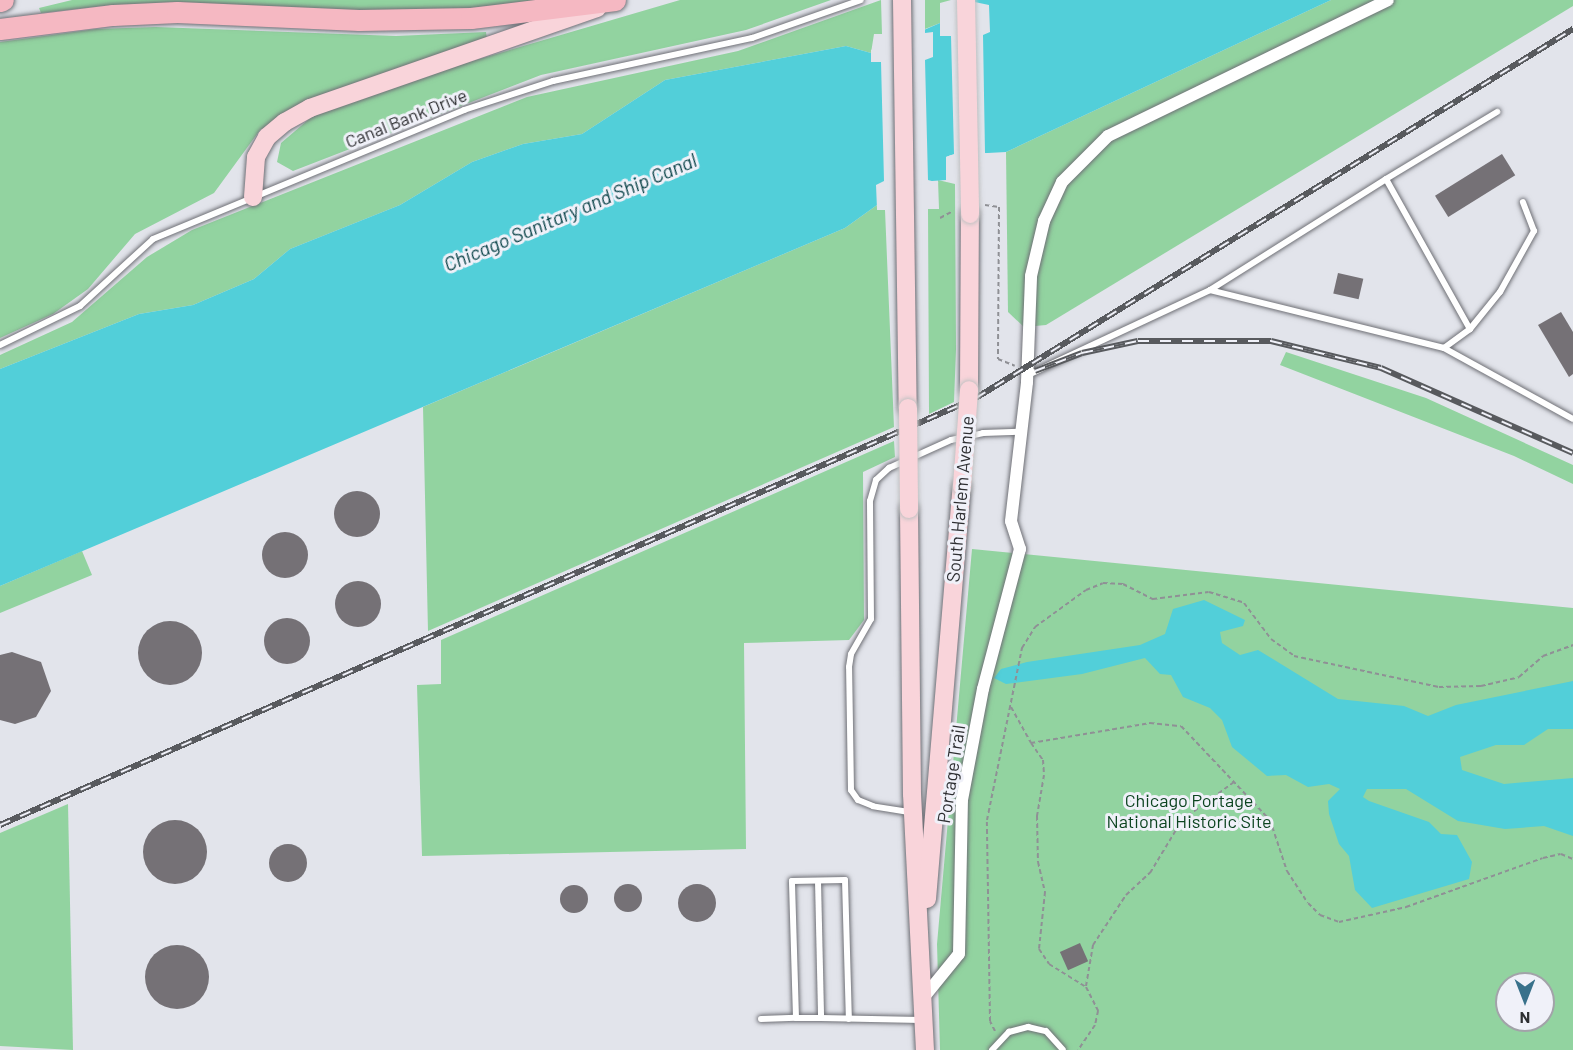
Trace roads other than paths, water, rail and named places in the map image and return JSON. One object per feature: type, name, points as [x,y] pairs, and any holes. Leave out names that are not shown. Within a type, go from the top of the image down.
[{"type":"highway","points":[[0,29],[102,15],[177,12],[359,20],[471,18],[615,0]]},
{"type":"main road","points":[[253,197],[256,157],[267,137],[310,108],[621,0]]},
{"type":"main road","name":"South Harlem Avenue","points":[[902,0],[913,812],[924,997]]},
{"type":"main road","name":"South Harlem Avenue","points":[[925,1050],[924,997],[929,863],[962,486],[971,330],[966,0]]},
{"type":"street","points":[[1019,432],[1028,369],[1031,276],[1044,221],[1062,182],[1085,155],[1108,136],[1388,0]]},
{"type":"street","name":"Portage Trail","points":[[924,997],[959,954],[962,800],[983,689],[1020,549],[1011,521],[1019,432]]},
{"type":"lane","name":"Canal Bank Drive","points":[[0,345],[80,306],[153,239],[464,110],[553,81],[752,38],[861,0]]},
{"type":"lane","points":[[1028,369],[1210,290],[1497,112]]},
{"type":"lane","points":[[1386,179],[1470,329]]},
{"type":"lane","points":[[1444,348],[1470,329],[1500,292],[1534,231],[1523,202]]},
{"type":"lane","points":[[1210,290],[1444,348],[1573,419]]},
{"type":"lane","points":[[913,812],[873,806],[858,800],[851,790],[849,667],[851,654],[871,619],[870,501],[876,480],[889,468],[951,440],[983,433],[1019,432]]},
{"type":"lane","points":[[796,1018],[792,881],[845,880],[849,1019]]},
{"type":"lane","points":[[818,881],[821,1018]]},
{"type":"lane","points":[[761,1019],[924,1020]]},
{"type":"lane","points":[[992,1050],[1000,1039],[1020,1028],[1038,1028],[1053,1036],[1063,1050]]},
{"type":"water","name":"Chicago Sanitary and Ship Canal","points":[[970,0],[1331,0],[1006,152],[946,157],[946,180],[877,185],[877,205],[845,228],[0,586],[0,369],[139,314],[193,305],[254,279],[290,249],[400,205],[472,162],[523,144],[582,134],[665,80],[846,46],[871,53],[940,23]]},
{"type":"water","points":[[1204,600],[1245,620],[1243,626],[1220,632],[1222,643],[1240,655],[1258,650],[1338,699],[1404,706],[1428,716],[1456,705],[1573,681],[1573,729],[1548,729],[1524,745],[1496,745],[1460,757],[1462,770],[1504,784],[1573,778],[1573,836],[1544,826],[1505,829],[1458,821],[1406,789],[1367,789],[1363,797],[1369,801],[1429,822],[1441,834],[1457,835],[1472,862],[1469,879],[1372,908],[1355,890],[1349,856],[1339,844],[1329,814],[1328,801],[1340,789],[1329,784],[1308,787],[1286,775],[1267,776],[1232,747],[1222,720],[1210,708],[1183,697],[1171,675],[1160,674],[1145,658],[1082,674],[1006,684],[994,678],[1001,669],[1027,662],[1140,645],[1165,634],[1173,609]]},
{"type":"railway","points":[[0,825],[976,398],[1573,29]]},
{"type":"railway","points":[[1035,371],[1082,353],[1138,341],[1271,341],[1381,368],[1573,453]]},
{"type":"park label","name":"Chicago Portage National Historic Site","points":[[1189,811]]}]
